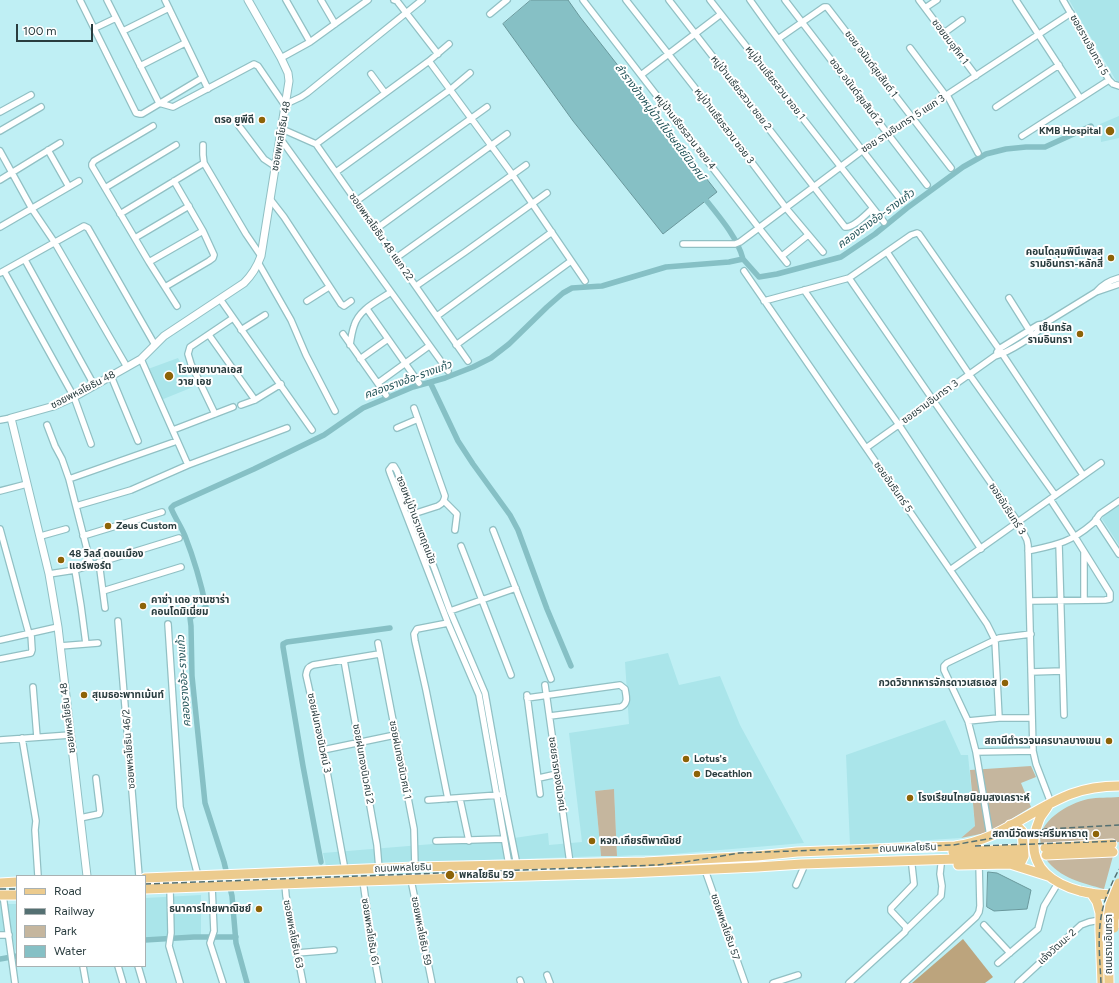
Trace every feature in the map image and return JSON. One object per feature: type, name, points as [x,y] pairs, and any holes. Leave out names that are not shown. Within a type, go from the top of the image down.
[{"type":"main road","name":"ถนนพหลโยธิน","points":[[146,878],[379,868],[645,862],[757,856],[797,852],[955,846],[975,842],[990,836],[1062,797],[1096,787],[1119,786]]},
{"type":"main road","points":[[1050,804],[1037,825],[1034,842],[1034,854],[1042,870],[1058,883],[1072,888],[1109,896],[1119,894]]},
{"type":"main road","points":[[1010,826],[1019,828],[1022,831],[1024,856],[1021,862],[1010,864]]},
{"type":"main road","points":[[1045,851],[1113,848]]},
{"type":"main road","name":"ถนนพหลโยธิน","points":[[146,889],[757,868],[802,864],[1017,853],[798,858],[757,856]]},
{"type":"main road","name":"ถนนพหลโยธิน","points":[[757,868],[803,869],[1010,864],[1048,876]]},
{"type":"main road","points":[[321,871],[322,883]]},
{"type":"main road","points":[[0,881],[16,882]]},
{"type":"main road","name":"ถนนรามอินทรา","points":[[1109,983],[1108,918],[1110,905],[1119,883]]},
{"type":"main road","points":[[1091,893],[1097,902],[1100,916],[1102,983]]},
{"type":"main road","points":[[2,895],[16,895]]},
{"type":"main road","name":"ถนนรามอินทรา","points":[[1115,983],[1114,920],[1119,898]]},
{"type":"main road","points":[[1100,916],[1107,904],[1112,901],[1116,902],[1119,905],[1119,908]]},
{"type":"street","points":[[80,0],[136,113],[142,114],[202,78]]},
{"type":"street","points":[[107,0],[159,103],[173,107],[254,64],[256,64],[286,105],[307,93],[422,0]]},
{"type":"street","points":[[165,0],[208,89]]},
{"type":"street","name":"ซอยพหลโยธิน 48","points":[[87,875],[58,628],[41,536],[11,418],[54,406],[74,397],[141,359],[164,336],[244,283],[250,277],[260,260],[286,105],[289,77],[281,58],[248,0]]},
{"type":"street","points":[[286,0],[310,42]]},
{"type":"street","points":[[321,0],[335,24]]},
{"type":"street","points":[[281,58],[310,42],[368,0]]},
{"type":"street","points":[[396,0],[438,54]]},
{"type":"street","points":[[490,14],[507,0]]},
{"type":"street","name":"หมู่บ้านเธียรสวน ซอย 4","points":[[583,0],[787,263]]},
{"type":"street","name":"หมู่บ้านเธียรสวน ซอย 3","points":[[626,0],[717,116],[786,208],[823,252]]},
{"type":"street","name":"หมู่บ้านเธียรสวน ซอย 2","points":[[669,0],[845,227],[849,228],[873,208]]},
{"type":"street","name":"หมู่บ้านเธียรสวน ซอย 1","points":[[710,0],[884,222]]},
{"type":"street","points":[[750,0],[902,201]]},
{"type":"street","name":"ซอย อนันต์สุขสันต์ 2","points":[[785,0],[927,185]]},
{"type":"street","name":"ซอยชมอุทิศ 1","points":[[919,0],[976,76]]},
{"type":"street","points":[[925,8],[936,0]]},
{"type":"street","points":[[1016,0],[1080,98]]},
{"type":"street","name":"ซอยรามอินทรา 5","points":[[1063,0],[1109,80],[1113,84],[1119,86]]},
{"type":"street","name":"ซอย อนันต์สุขสันต์ 1","points":[[778,39],[824,7],[827,7],[951,168]]},
{"type":"street","points":[[123,31],[169,8]]},
{"type":"street","name":"ซอย รามอินทรา 5 แยก 3","points":[[683,244],[738,243],[862,150],[1071,13]]},
{"type":"street","points":[[641,75],[721,14]]},
{"type":"street","points":[[95,28],[116,18]]},
{"type":"street","points":[[944,33],[962,20]]},
{"type":"street","points":[[140,66],[185,43]]},
{"type":"street","points":[[282,129],[316,144],[429,61],[449,44]]},
{"type":"street","points":[[910,48],[947,95],[978,153]]},
{"type":"street","points":[[429,61],[512,174],[585,281]]},
{"type":"street","points":[[996,107],[1059,65]]},
{"type":"street","points":[[336,172],[451,89],[470,73]]},
{"type":"street","points":[[371,74],[385,93]]},
{"type":"street","points":[[1022,136],[1109,80]]},
{"type":"street","points":[[0,112],[31,95]]},
{"type":"street","points":[[0,131],[41,107]]},
{"type":"street","points":[[355,202],[487,107]]},
{"type":"street","points":[[153,126],[94,161],[92,166],[177,306]]},
{"type":"street","points":[[239,126],[264,159],[276,167]]},
{"type":"street","points":[[376,229],[507,134]]},
{"type":"street","points":[[280,138],[448,371]]},
{"type":"street","points":[[0,180],[60,143]]},
{"type":"street","name":"ซอยพหลโยธิน 48 แยก 22","points":[[316,144],[468,362]]},
{"type":"street","points":[[105,188],[176,145]]},
{"type":"street","points":[[204,145],[204,163],[260,260],[335,411]]},
{"type":"street","points":[[48,150],[69,187]]},
{"type":"street","points":[[0,151],[32,208],[55,243],[127,367]]},
{"type":"street","points":[[120,214],[204,163]]},
{"type":"street","points":[[396,258],[526,164]]},
{"type":"street","points":[[165,287],[213,258],[214,255],[214,252],[174,181]]},
{"type":"street","points":[[0,228],[79,182]]},
{"type":"street","points":[[416,286],[548,193]]},
{"type":"street","points":[[270,198],[342,306],[351,301]]},
{"type":"street","points":[[135,238],[189,206]]},
{"type":"street","points":[[91,444],[74,397],[2,272],[84,226],[88,228],[155,346]]},
{"type":"street","points":[[149,262],[202,231]]},
{"type":"street","points":[[436,316],[552,232]]},
{"type":"street","points":[[764,301],[849,278],[914,233],[919,234],[1001,352],[1083,475]]},
{"type":"street","points":[[782,256],[808,235]]},
{"type":"street","points":[[887,252],[1052,497],[1110,593],[1110,599],[1105,600],[1030,601]]},
{"type":"street","points":[[25,260],[94,385]]},
{"type":"street","points":[[456,345],[571,261]]},
{"type":"street","name":"ซอยอัมรินทร์ 5","points":[[744,271],[987,624],[995,640],[999,718]]},
{"type":"street","name":"ซอยอัมรินทร์ 3","points":[[849,278],[1018,522],[1027,540],[1031,634],[1033,751],[1050,804]]},
{"type":"street","name":"ซอยรามอินทรา 3","points":[[1096,292],[1109,281],[1119,278]]},
{"type":"street","name":"ซอยรามอินทรา 3","points":[[866,448],[969,374],[1030,333],[1038,325],[1044,324],[1096,292],[1119,284]]},
{"type":"street","points":[[307,301],[329,287]]},
{"type":"street","points":[[804,290],[899,425],[981,549]]},
{"type":"street","points":[[350,345],[353,327],[361,313],[391,292]]},
{"type":"street","points":[[1009,298],[1030,333]]},
{"type":"street","points":[[220,299],[312,430]]},
{"type":"street","points":[[367,309],[419,383]]},
{"type":"street","points":[[241,330],[265,315]]},
{"type":"street","points":[[215,414],[191,364],[188,354],[190,347],[233,318]]},
{"type":"street","points":[[343,334],[386,395]]},
{"type":"street","points":[[209,335],[255,400]]},
{"type":"street","points":[[360,359],[388,339]]},
{"type":"street","points":[[378,383],[429,346]]},
{"type":"street","points":[[141,359],[188,465]]},
{"type":"street","points":[[111,376],[138,442]]},
{"type":"street","points":[[241,405],[255,400],[281,384]]},
{"type":"street","points":[[172,430],[233,407]]},
{"type":"street","points":[[406,516],[442,504],[445,496],[414,408]]},
{"type":"street","points":[[0,420],[11,418]]},
{"type":"street","points":[[397,428],[418,419]]},
{"type":"street","points":[[47,425],[69,479],[91,565]]},
{"type":"street","points":[[76,506],[131,490],[188,465],[287,428]]},
{"type":"street","points":[[69,479],[177,441]]},
{"type":"street","points":[[950,570],[1101,463]]},
{"type":"street","name":"ซอยหมู่บ้านราชตฤณมัย","points":[[513,865],[487,700],[483,688],[464,654],[448,622],[390,473],[389,470],[392,466],[394,466],[397,471],[432,561],[464,654],[479,695],[504,839],[513,865]]},
{"type":"street","points":[[0,491],[27,484]]},
{"type":"street","points":[[444,500],[457,514],[455,530]]},
{"type":"street","points":[[1028,551],[1059,544],[1075,537],[1092,524],[1100,514],[1119,501]]},
{"type":"street","points":[[83,536],[162,512]]},
{"type":"street","points":[[1096,519],[1119,554]]},
{"type":"street","points":[[0,529],[30,634],[32,652],[0,659]]},
{"type":"street","points":[[41,536],[66,529]]},
{"type":"street","points":[[493,530],[551,679]]},
{"type":"street","points":[[49,574],[75,570],[179,538]]},
{"type":"street","points":[[1059,544],[1064,715]]},
{"type":"street","points":[[461,546],[511,675]]},
{"type":"street","points":[[1084,552],[1084,600]]},
{"type":"street","points":[[425,563],[432,561]]},
{"type":"street","points":[[100,562],[105,608]]},
{"type":"street","points":[[103,591],[181,567]]},
{"type":"street","points":[[75,570],[86,644]]},
{"type":"street","points":[[450,611],[516,588]]},
{"type":"street","name":"ซอยพหลโยธิน 46/2","points":[[118,621],[139,875]]},
{"type":"street","points":[[448,622],[418,629],[414,634],[448,800]]},
{"type":"street","points":[[168,624],[180,807],[198,876]]},
{"type":"street","points":[[0,640],[58,628]]},
{"type":"street","points":[[990,836],[976,752],[968,721],[944,670],[944,666],[947,663],[1004,636],[1031,634]]},
{"type":"street","points":[[60,646],[98,643]]},
{"type":"street","name":"ซอยฝนทองนิเวศน์ 1","points":[[378,643],[414,829],[415,867]]},
{"type":"street","name":"ซอยฝนทองนิเวศน์ 3","points":[[345,870],[323,750],[306,675],[307,669],[313,664],[379,654]]},
{"type":"street","name":"ซอยฝนทองนิเวศน์ 2","points":[[344,660],[377,846],[379,868]]},
{"type":"street","points":[[1031,672],[1062,671]]},
{"type":"street","name":"ซอยธารทองนิเวศน์","points":[[545,685],[570,863]]},
{"type":"street","points":[[540,794],[527,696],[547,696],[620,685],[625,689],[627,700],[621,707],[550,716]]},
{"type":"street","points":[[33,687],[37,737]]},
{"type":"street","points":[[968,721],[999,718],[1032,718]]},
{"type":"street","points":[[0,740],[70,735]]},
{"type":"street","points":[[323,750],[395,735]]},
{"type":"street","points":[[22,738],[36,821],[35,830],[38,875]]},
{"type":"street","points":[[976,752],[1033,751]]},
{"type":"street","points":[[539,778],[557,774]]},
{"type":"street","points":[[80,818],[99,814],[100,812],[96,778]]},
{"type":"street","points":[[428,800],[448,800],[503,795]]},
{"type":"street","points":[[460,798],[469,841]]},
{"type":"street","points":[[436,841],[504,839]]},
{"type":"street","points":[[904,983],[976,917],[979,912],[979,864]]},
{"type":"street","points":[[850,983],[941,896],[941,865]]},
{"type":"street","points":[[906,930],[906,927],[891,912],[891,908],[914,884],[912,866]]},
{"type":"street","points":[[796,885],[803,869]]},
{"type":"street","name":"ซอยพหลโยธิน 57","points":[[705,870],[744,983]]},
{"type":"street","name":"ซอยพหลโยธิน 59","points":[[411,880],[432,983]]},
{"type":"street","name":"ซอยพหลโยธิน 61","points":[[363,881],[379,983]]},
{"type":"street","points":[[998,963],[1038,929],[1044,906],[1058,883]]},
{"type":"street","name":"ซอยพหลโยธิน 63","points":[[285,884],[303,983]]},
{"type":"street","points":[[212,887],[214,931],[210,943],[223,983]]},
{"type":"street","points":[[170,888],[171,933],[169,946],[180,983]]},
{"type":"street","points":[[2,895],[15,983]]},
{"type":"street","name":"แจ้งวัฒนะ 2","points":[[1018,983],[1081,925],[1100,916]]},
{"type":"street","points":[[984,925],[1010,953]]},
{"type":"street","points":[[0,935],[9,935]]},
{"type":"street","points":[[297,953],[334,950]]},
{"type":"street","points":[[83,967],[86,983]]},
{"type":"street","points":[[118,967],[123,983]]},
{"type":"street","points":[[138,967],[143,983]]},
{"type":"street","points":[[548,975],[550,983]]},
{"type":"street","points":[[773,983],[798,975]]},
{"type":"shaded area","points":[[1069,0],[1119,0],[1119,84],[1118,84]]},
{"type":"shaded area","name":"KMB Hospital","points":[[1119,116],[1119,138],[1101,142],[1100,124]]},
{"type":"shaded area","name":"โรงพยาบาลเอส วาย เอช","points":[[178,358],[193,387],[161,400],[148,369]]},
{"type":"shaded area","points":[[1119,505],[1119,545],[1102,519],[1104,515]]},
{"type":"shaded area","points":[[668,653],[679,685],[720,676],[740,725],[804,843],[660,855],[617,856],[614,789],[595,791],[601,856],[326,866],[323,853],[433,844],[433,839],[465,838],[467,843],[548,833],[549,845],[582,842],[569,733],[629,724],[625,662]]},
{"type":"shaded area","name":"โรงเรียนไทยนิยมสงเคราะห์","points":[[945,720],[961,755],[968,755],[975,826],[961,838],[850,845],[846,755]]},
{"type":"shaded area","points":[[201,895],[201,935],[146,939],[146,898]]},
{"type":"shaded area","points":[[0,904],[16,904],[16,953],[11,932],[0,932]]},
{"type":"shaded area","points":[[963,939],[993,977],[985,983],[912,983]]},
{"type":"green space","points":[[1031,766],[1036,777],[1021,783],[1031,807],[990,832],[961,838],[975,826],[970,770]]},
{"type":"green space","points":[[614,789],[617,856],[601,856],[595,791]]},
{"type":"green space","points":[[1119,797],[1119,842],[1041,845],[1043,829],[1048,821],[1063,809],[1088,799]]},
{"type":"green space","points":[[1113,856],[1104,889],[1072,879],[1058,871],[1046,859]]},
{"type":"water","points":[[531,0],[568,0],[717,192],[663,234],[573,121],[503,24]]},
{"type":"water","points":[[988,872],[997,873],[1031,890],[1027,909],[994,911],[987,907]]},
{"type":"waterway","name":"คลองรางอ้อ-รางแก้ว","points":[[247,983],[236,943],[232,896],[224,862],[205,803],[192,676],[190,618],[206,607],[197,571],[188,545],[171,508],[174,505],[254,469],[324,435],[363,408],[413,387],[445,378],[491,358],[509,344],[563,293],[572,288],[602,286],[666,267],[729,262],[743,259],[759,277],[777,274],[841,257],[875,234],[907,208],[963,167],[986,154],[1006,149],[1045,147],[1091,126]]},
{"type":"waterway","name":"ลำรางข้างหมู่บ้านไปรษณีย์นิเวศน์","points":[[702,195],[731,234],[743,259]]},
{"type":"waterway","points":[[430,382],[458,441],[510,515],[518,530],[547,609],[571,666]]},
{"type":"waterway","points":[[321,862],[303,766],[283,644],[287,642],[390,628]]},
{"type":"waterway","points":[[146,940],[194,937],[236,937]]},
{"type":"waterway","points":[[0,959],[16,956]]},
{"type":"railway","points":[[146,884],[657,865],[739,853],[953,845],[1046,829],[1119,825]]},
{"type":"railway","points":[[975,846],[1119,841]]},
{"type":"railway","points":[[1101,983],[1099,948],[1100,921],[1107,895],[1119,869]]},
{"type":"railway","points":[[0,889],[16,889]]},
{"type":"place","name":"ตรอ ยูพีดี","points":[[262,120]]},
{"type":"place","name":"KMB Hospital","points":[[1110,131]]},
{"type":"place","name":"คอนโดลุมพินีเพลส รามอินทรา-หลักสี่","points":[[1111,258]]},
{"type":"place","name":"เซ็นทรัล รามอินทรา","points":[[1080,334]]},
{"type":"place","name":"โรงพยาบาลเอส วาย เอช","points":[[169,376]]},
{"type":"place","name":"Zeus Custom","points":[[108,526]]},
{"type":"place","name":"48 วิลล์ ดอนเมือง แอร์พอร์ต","points":[[61,560]]},
{"type":"place","name":"คาซ่า เดอ ซานซาร่า คอนโดมิเนี่ยม","points":[[143,606]]},
{"type":"place","name":"กวดวิชาทหารจักรดาวเสธเอส","points":[[1005,683]]},
{"type":"place","name":"สุเมธอะพาทเม้นท์","points":[[84,695]]},
{"type":"place","name":"สถานีตำรวจนครบาลบางเขน","points":[[1109,741]]},
{"type":"place","name":"Lotus's","points":[[686,759]]},
{"type":"place","name":"Decathlon","points":[[697,774]]},
{"type":"place","name":"โรงเรียนไทยนิยมสงเคราะห์","points":[[910,798]]},
{"type":"place","name":"สถานีวัดพระศรีมหาธาตุ","points":[[1096,834]]},
{"type":"place","name":"หจก.เกียรติพาณิชย์","points":[[592,841]]},
{"type":"place","name":"พหลโยธิน 59","points":[[450,875]]},
{"type":"place","name":"ธนาคารไทยพาณิชย์","points":[[259,909]]}]
